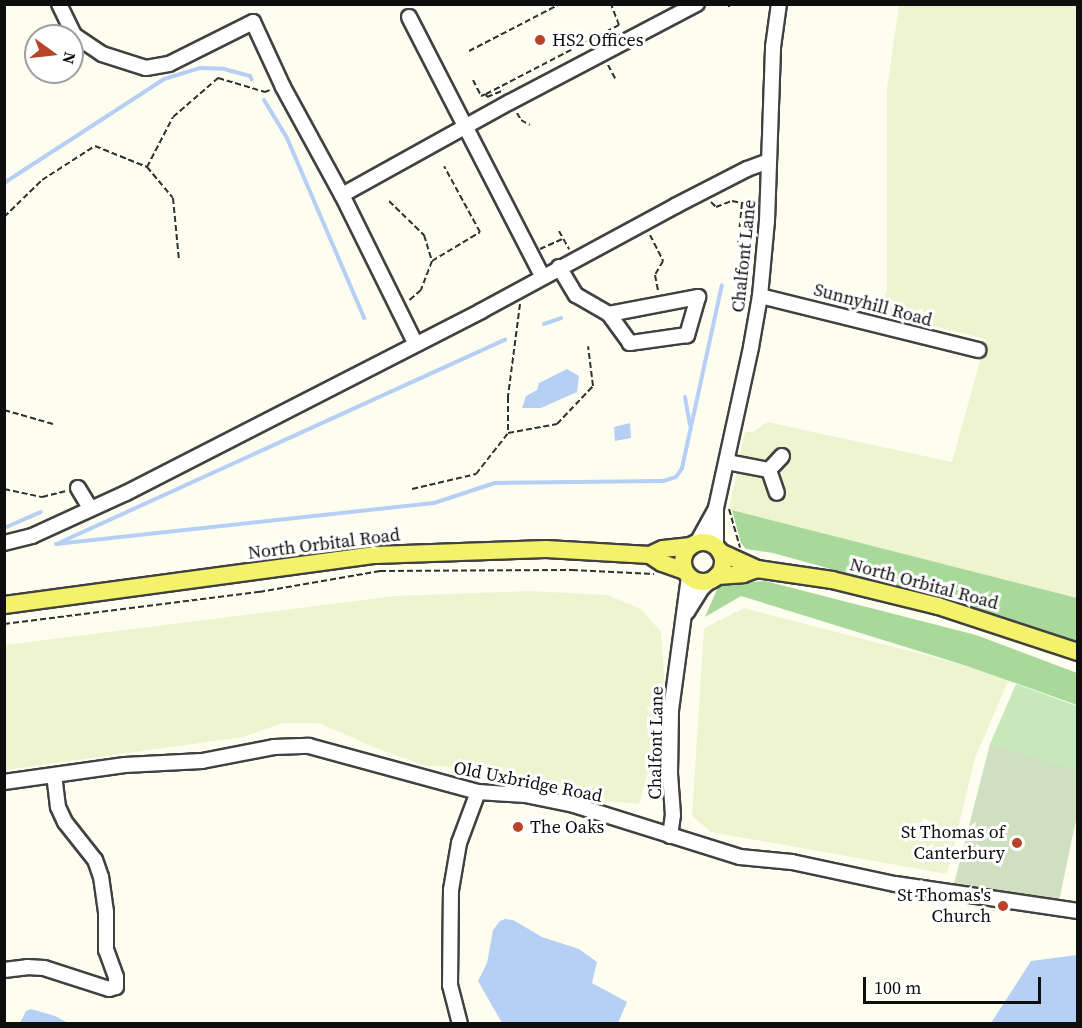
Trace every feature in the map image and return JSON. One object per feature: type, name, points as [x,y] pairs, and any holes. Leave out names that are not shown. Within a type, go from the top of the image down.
[{"type":"main road","points":[[704,542],[718,550],[722,566],[714,578],[705,582],[687,573],[684,558],[694,544],[704,542]]},
{"type":"main road","name":"North Orbital Road","points":[[4,605],[375,555],[546,549],[650,555],[663,549],[694,544]]},
{"type":"main road","name":"North Orbital Road","points":[[718,550],[757,569],[832,580],[888,593],[984,620],[1077,652]]},
{"type":"main road","name":"North Orbital Road","points":[[650,555],[662,563],[687,573]]},
{"type":"main road","name":"North Orbital Road","points":[[714,578],[743,574],[757,569]]},
{"type":"street","points":[[59,4],[74,35],[102,54],[146,68],[168,64],[253,22],[283,87],[342,195],[415,343]]},
{"type":"street","points":[[342,195],[464,126],[697,4]]},
{"type":"street","name":"Chalfont Lane","points":[[718,550],[716,508],[760,296],[770,161],[773,47],[779,4]]},
{"type":"street","points":[[409,17],[542,276]]},
{"type":"street","points":[[4,543],[32,536],[126,493],[747,169],[770,161]]},
{"type":"street","points":[[559,267],[576,295],[609,314],[630,343],[687,335],[698,297],[609,314]]},
{"type":"street","name":"Sunnyhill Road","points":[[760,296],[978,350]]},
{"type":"street","points":[[769,470],[782,456]]},
{"type":"street","points":[[727,462],[769,470]]},
{"type":"street","points":[[769,470],[777,493]]},
{"type":"street","points":[[78,488],[90,508]]},
{"type":"street","name":"Chalfont Lane","points":[[694,544],[716,508]]},
{"type":"street","name":"Chalfont Lane","points":[[670,836],[673,815],[670,774],[670,710],[686,614],[687,573]]},
{"type":"street","name":"Chalfont Lane","points":[[686,614],[702,588],[714,578]]},
{"type":"street","name":"Old Uxbridge Road","points":[[4,782],[125,765],[202,761],[294,745],[335,750],[398,771],[478,792],[525,795],[574,806],[740,857],[792,862],[895,884],[1077,912]]},
{"type":"street","points":[[4,970],[27,967],[44,968],[109,989],[116,987],[116,977],[106,950],[106,912],[101,876],[95,860],[65,822],[58,807],[54,776]]},
{"type":"street","points":[[460,1023],[450,985],[451,890],[459,843],[478,792]]},
{"type":"path","points":[[546,4],[549,10]]},
{"type":"path","points":[[469,51],[560,4]]},
{"type":"path","points":[[486,94],[619,25],[611,4]]},
{"type":"path","points":[[147,167],[173,117],[218,78],[265,92],[283,87]]},
{"type":"path","points":[[4,217],[42,180],[95,146],[147,167],[173,198],[179,260]]},
{"type":"path","points":[[432,261],[480,232],[444,166]]},
{"type":"path","points":[[389,201],[424,235],[432,261],[422,290],[398,310]]},
{"type":"path","points":[[710,201],[716,207],[732,201],[742,203],[738,244],[753,269],[762,272]]},
{"type":"path","points":[[559,231],[570,252]]},
{"type":"path","points":[[649,232],[663,261],[654,279],[663,304]]},
{"type":"path","points":[[530,254],[562,239]]},
{"type":"path","points":[[412,489],[476,474],[508,433],[508,397],[523,287]]},
{"type":"path","points":[[508,433],[557,424],[593,386],[588,346]]},
{"type":"path","points":[[4,410],[53,424]]},
{"type":"path","points":[[4,489],[42,497],[78,488]]},
{"type":"path","points":[[4,624],[259,592],[380,572],[572,570],[654,574]]},
{"type":"green space","points":[[899,5],[1077,5],[1077,598],[729,509],[745,432],[753,432],[767,422],[952,462],[986,339],[876,312],[887,291],[887,88]]},
{"type":"green space","points":[[732,510],[1077,598],[1077,642],[965,606],[773,553],[746,549],[741,543]]},
{"type":"green space","points":[[765,581],[976,635],[1077,673],[1077,705],[967,666],[741,596],[705,617],[719,585]]},
{"type":"green space","points":[[530,591],[608,595],[641,609],[661,632],[664,677],[652,758],[639,804],[585,799],[492,768],[426,766],[318,723],[283,723],[243,737],[5,770],[5,645],[394,596]]},
{"type":"green space","points":[[744,608],[1010,677],[975,758],[947,874],[711,832],[692,816],[704,628]]},
{"type":"green space","points":[[1016,684],[1077,706],[1077,771],[990,744]]},
{"type":"green space","points":[[990,744],[1077,770],[1077,815],[1059,901],[954,884]]},
{"type":"water","points":[[567,369],[579,376],[577,392],[541,408],[522,408],[526,396],[537,390],[539,383]]},
{"type":"water","points":[[630,423],[631,438],[615,441],[614,427]]},
{"type":"water","points":[[513,920],[542,937],[579,949],[597,962],[592,983],[627,1002],[618,1023],[502,1023],[478,981],[487,963],[493,930],[500,921]]},
{"type":"water","points":[[1077,955],[1077,1023],[991,1023],[1031,961]]},
{"type":"water","points":[[31,1009],[55,1016],[68,1023],[20,1023],[26,1011]]},
{"type":"waterway","points":[[4,183],[164,79],[200,68],[224,69],[250,76],[252,80]]},
{"type":"waterway","points":[[264,100],[287,138],[364,318]]},
{"type":"waterway","points":[[56,544],[434,503],[495,483],[663,481],[676,477],[682,468],[722,285]]},
{"type":"waterway","points":[[544,324],[561,318]]},
{"type":"waterway","points":[[61,542],[505,340]]},
{"type":"waterway","points":[[685,397],[690,425]]},
{"type":"waterway","points":[[4,528],[41,512]]},
{"type":"place","name":"HS2 Offices","points":[[540,40]]},
{"type":"place","name":"The Oaks","points":[[518,827]]},
{"type":"place","name":"St Thomas of Canterbury","points":[[1017,843]]},
{"type":"place","name":"St Thomas's Church","points":[[1003,906]]}]
